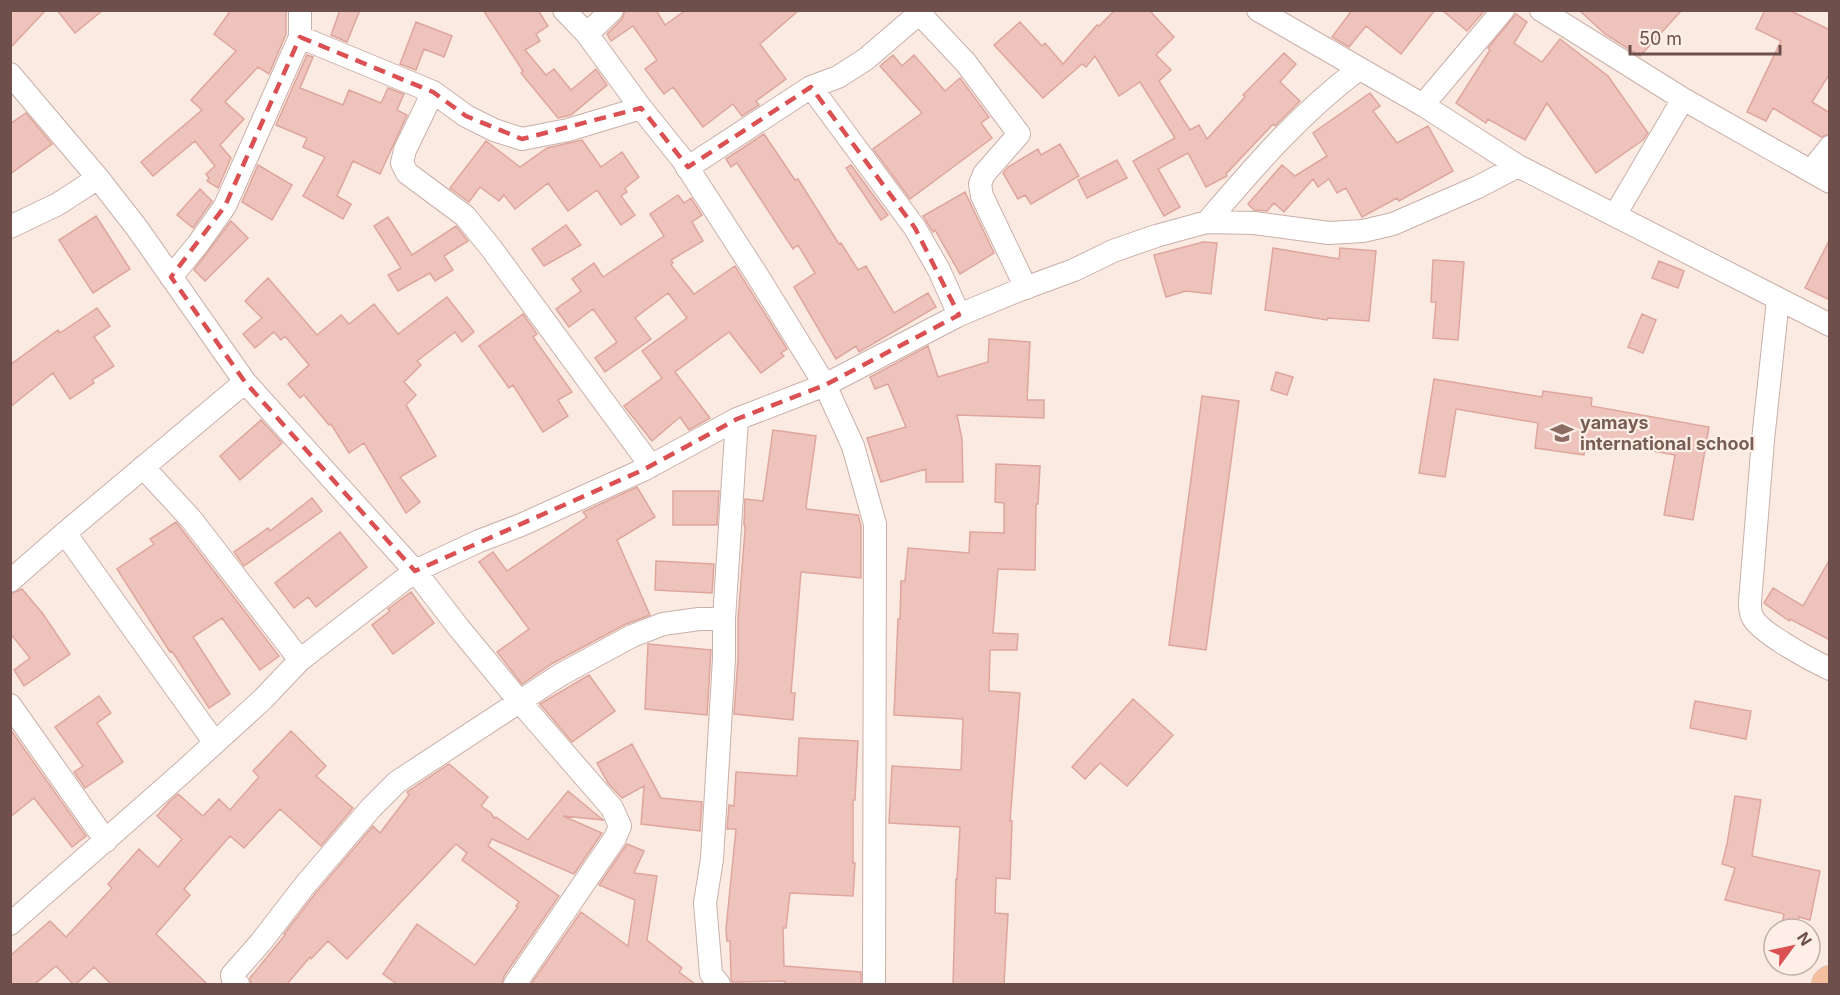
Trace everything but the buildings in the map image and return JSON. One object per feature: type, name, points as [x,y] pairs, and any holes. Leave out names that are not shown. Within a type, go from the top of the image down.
[{"type":"street","points":[[171,277],[225,206],[300,37],[300,10]]},
{"type":"street","points":[[564,10],[587,34],[682,159],[825,385],[853,446],[875,524],[874,984]]},
{"type":"street","points":[[587,34],[612,10]]},
{"type":"street","points":[[1258,10],[1423,105],[1518,166],[1830,325]]},
{"type":"street","points":[[1423,105],[1503,10]]},
{"type":"street","points":[[1541,10],[1683,99],[1820,176],[1830,147]]},
{"type":"street","points":[[687,168],[811,87],[838,77],[866,59],[921,12],[966,63],[1019,134],[984,174],[980,184],[982,196],[1026,288]]},
{"type":"street","points":[[300,37],[433,92],[466,116],[494,130],[522,140],[568,130],[641,108]]},
{"type":"street","points":[[1207,222],[1270,149],[1306,112],[1359,69]]},
{"type":"street","points":[[10,74],[98,177],[246,382],[415,571],[520,702],[612,808],[620,826],[615,838],[515,984]]},
{"type":"street","points":[[811,87],[915,228],[939,270],[959,315]]},
{"type":"street","points":[[433,92],[405,150],[402,163],[407,173],[465,216],[651,465]]},
{"type":"street","points":[[1616,215],[1683,99]]},
{"type":"street","points":[[10,924],[106,842],[215,743],[263,699],[300,660],[415,571],[651,465],[737,419],[825,385],[959,315],[1074,270],[1113,251],[1207,222],[1254,223],[1329,233],[1363,231],[1393,224],[1478,187],[1518,166]]},
{"type":"street","points":[[10,227],[58,204],[98,177]]},
{"type":"street","points":[[1778,300],[1750,587],[1752,617],[1768,632],[1798,652],[1830,669]]},
{"type":"street","points":[[10,581],[246,382]]},
{"type":"street","points":[[719,984],[711,974],[705,903],[712,859],[737,419]]},
{"type":"street","points":[[143,467],[191,519],[300,660]]},
{"type":"street","points":[[65,533],[215,743]]},
{"type":"street","points":[[238,984],[233,980],[232,975],[370,808],[397,782],[560,675],[632,636],[663,624],[699,619],[724,619]]},
{"type":"street","points":[[10,705],[106,842]]},
{"type":"highlighted area","points":[[300,37],[433,92],[466,116],[522,139],[641,108],[688,167],[811,87],[915,228],[959,315],[825,385],[737,419],[643,470],[415,571],[245,382],[171,277],[225,206]]},
{"type":"place","name":"yamays international school","points":[[1562,433]]}]
